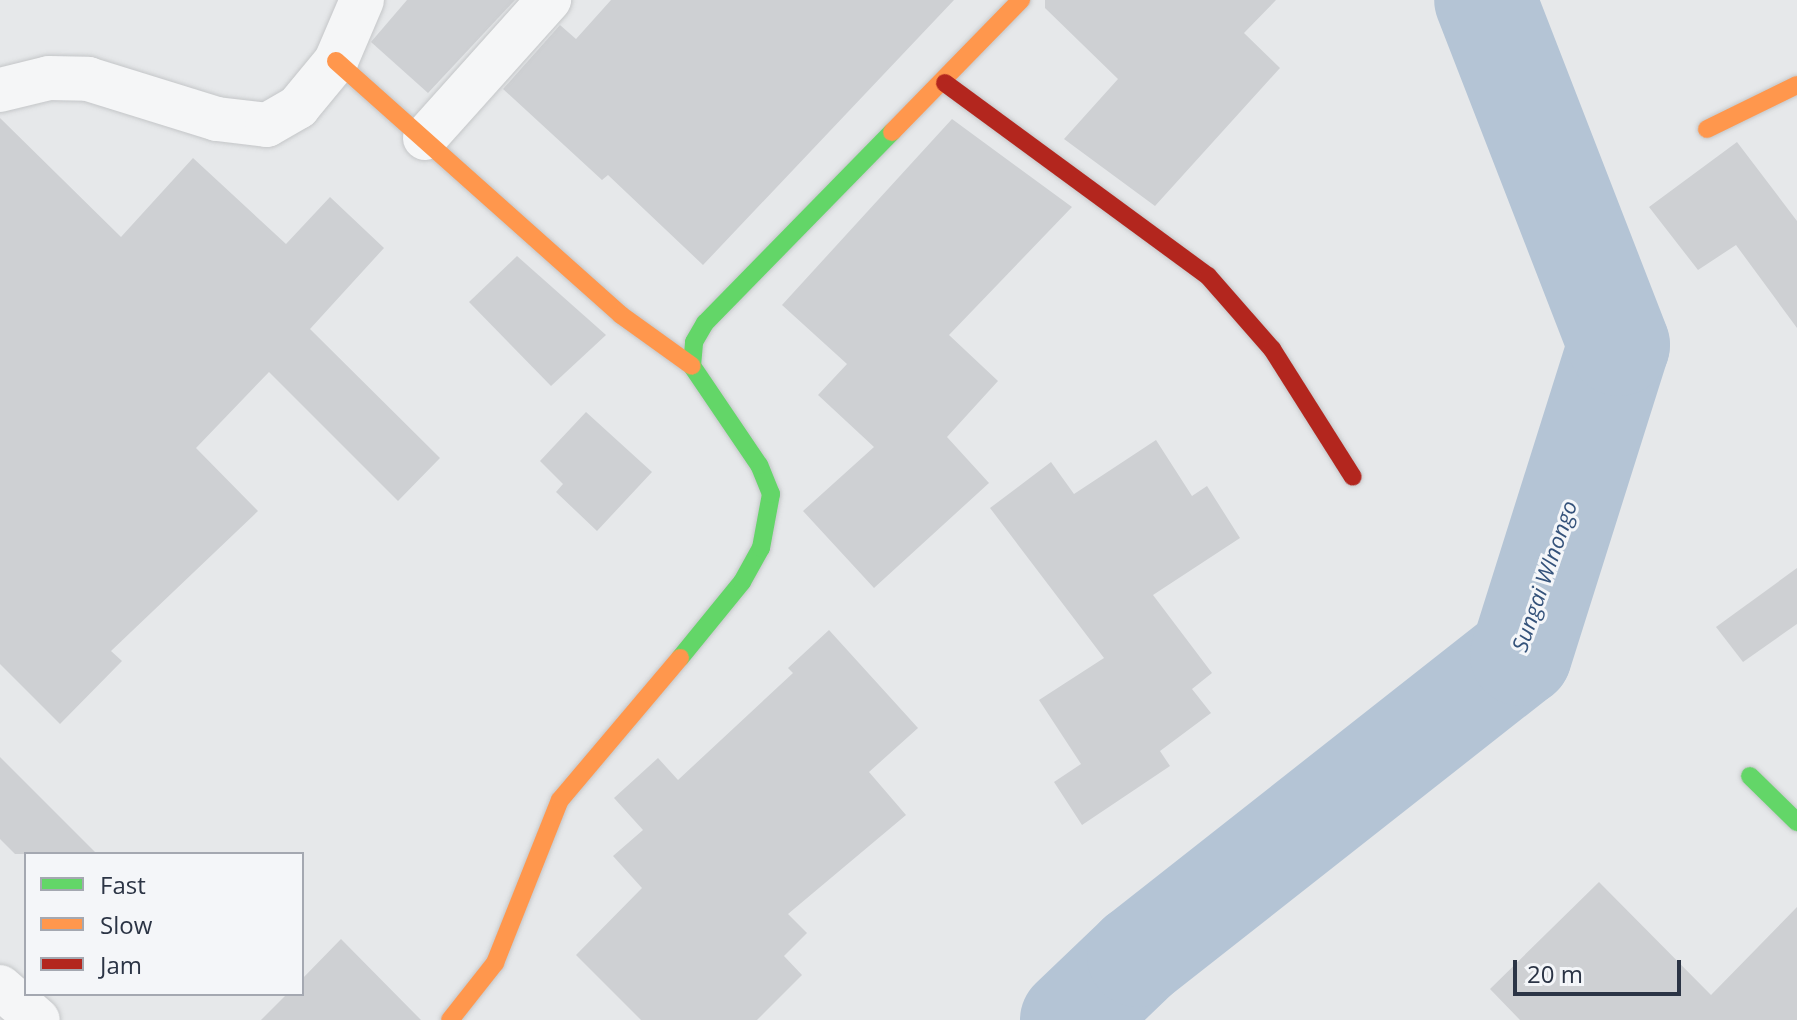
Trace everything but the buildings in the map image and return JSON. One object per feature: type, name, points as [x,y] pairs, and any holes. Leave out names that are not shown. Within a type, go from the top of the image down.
[{"type":"street","points":[[0,90],[49,78],[88,79],[217,119],[267,125],[298,107],[336,61],[362,0]]},
{"type":"street","points":[[425,138],[549,0]]},
{"type":"street","points":[[692,366],[694,342],[722,304],[945,83],[1021,0]]},
{"type":"street","points":[[336,61],[621,315],[692,366],[759,465],[771,494],[761,548],[742,582],[697,640],[612,732],[560,800],[495,963],[450,1020]]},
{"type":"street","points":[[945,83],[1208,276],[1272,349],[1353,477]]},
{"type":"street","points":[[1707,129],[1797,85]]},
{"type":"street","points":[[1750,776],[1797,822]]},
{"type":"street","points":[[0,987],[38,1020]]},
{"type":"waterway","name":"Sungai WInongo","points":[[1071,1020],[1138,956],[1521,655],[1619,345],[1485,0]]},
{"type":"traffic: fast","points":[[680,658],[742,582],[761,548],[771,494],[759,465],[692,366],[694,342],[705,323],[892,132]]},
{"type":"traffic: fast","points":[[1750,776],[1797,822]]},
{"type":"traffic: slow","points":[[892,132],[1021,0]]},
{"type":"traffic: slow","points":[[336,61],[621,315],[692,366]]},
{"type":"traffic: slow","points":[[1707,129],[1797,85]]},
{"type":"traffic: slow","points":[[450,1020],[495,963],[560,800],[680,658]]},
{"type":"traffic: jam","points":[[945,83],[1208,276],[1272,349],[1353,477]]}]
